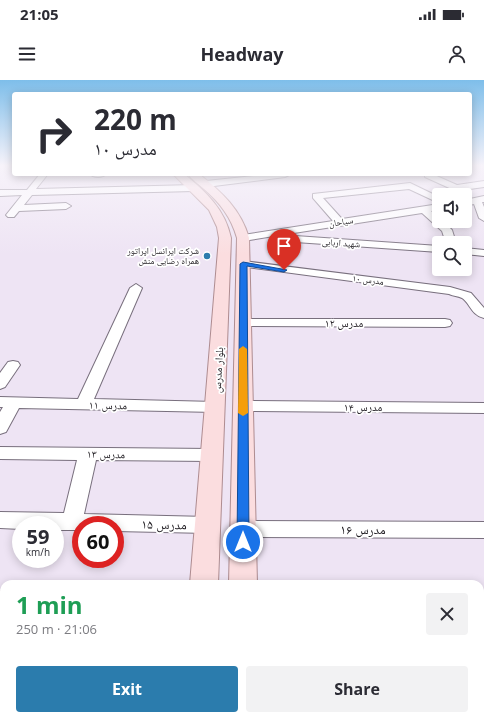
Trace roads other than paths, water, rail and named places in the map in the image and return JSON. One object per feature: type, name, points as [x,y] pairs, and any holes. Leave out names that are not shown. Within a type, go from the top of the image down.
[{"type":"main road","name":"بلوار مدرس","points":[[204,580],[216,407],[225,238],[223,227],[206,196]]},
{"type":"main road","name":"بلوار مدرس","points":[[213,196],[234,214],[240,225],[243,238],[243,580]]},
{"type":"street","points":[[26,196],[13,212],[66,206]]},
{"type":"street","points":[[317,196],[316,196],[340,222]]},
{"type":"street","points":[[480,200],[484,218]]},
{"type":"street","name":"سیاحان","points":[[270,236],[340,222],[432,208]]},
{"type":"street","points":[[423,209],[447,230],[449,236]]},
{"type":"street","name":"شهید اربابی","points":[[243,238],[270,236],[432,248]]},
{"type":"street","points":[[472,252],[484,253]]},
{"type":"street","name":"مدرس ۱۰","points":[[243,264],[450,291],[466,296],[474,306],[484,314]]},
{"type":"street","points":[[84,404],[136,288]]},
{"type":"street","name":"مدرس ۱۲","points":[[243,323],[445,323]]},
{"type":"street","points":[[0,384],[13,365]]},
{"type":"street","points":[[0,428],[7,403]]},
{"type":"street","name":"مدرس ۱۱","points":[[7,403],[216,407]]},
{"type":"street","name":"مدرس ۱۴","points":[[243,406],[484,408]]},
{"type":"street","name":"مدرس ۱۳","points":[[0,453],[212,455]]},
{"type":"street","points":[[73,516],[88,454]]},
{"type":"street","name":"مدرس ۱۵","points":[[0,520],[72,522]]},
{"type":"street","name":"مدرس ۱۵","points":[[124,523],[208,525]]},
{"type":"street","name":"مدرس ۱۶","points":[[243,529],[484,530]]},
{"type":"place","name":"شرکت ایرانسل اپراتور همراه رضایی منش","points":[[207,256]]}]
